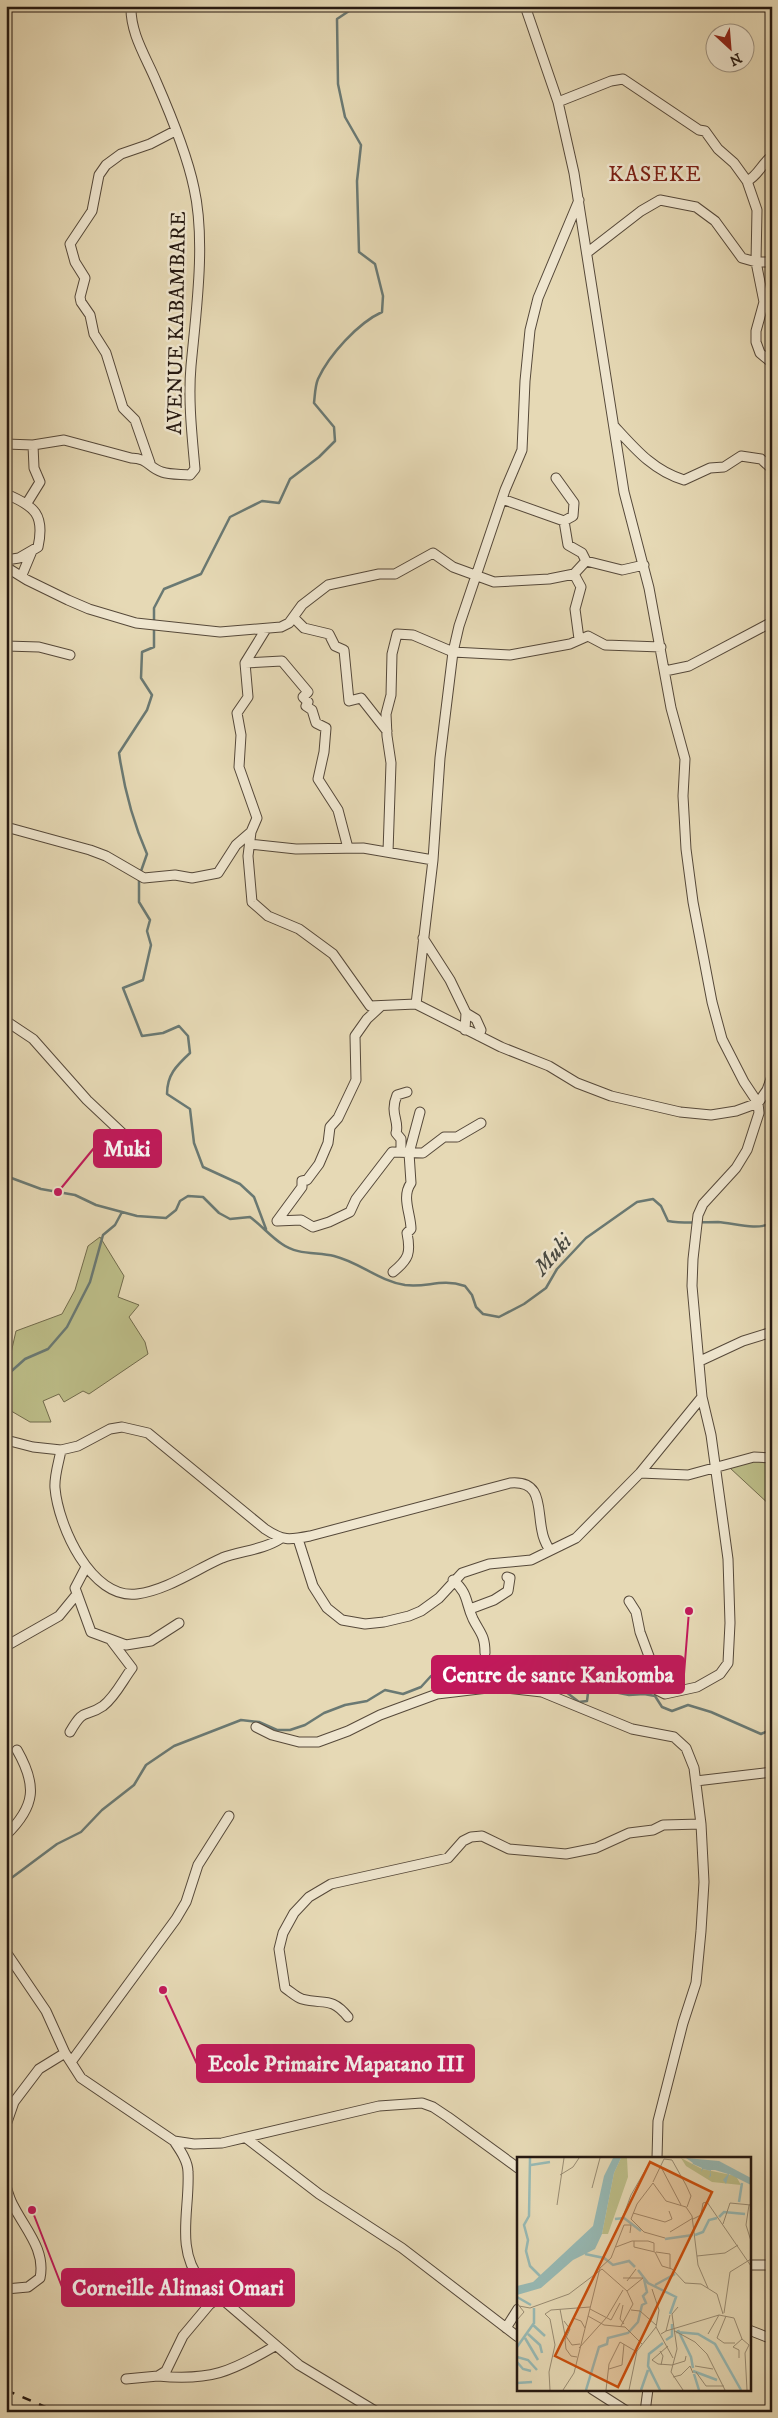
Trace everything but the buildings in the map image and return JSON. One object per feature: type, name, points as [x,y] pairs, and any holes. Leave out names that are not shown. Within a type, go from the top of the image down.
[{"type":"street","name":"AVENUE KABAMBARE","points":[[131,6],[132,27],[188,165],[195,190],[198,235],[198,282],[191,367],[194,472],[190,475],[160,472],[150,463]]},
{"type":"street","points":[[526,6],[558,102],[579,200],[624,492],[644,565],[671,708],[685,759],[683,796],[686,849],[693,902],[712,1002],[722,1039],[744,1082],[758,1103]]},
{"type":"street","points":[[558,102],[612,81],[623,79],[692,125],[705,131],[718,149],[734,163],[748,181],[757,210],[756,262],[764,302],[756,331],[756,342],[760,353],[772,363]]},
{"type":"street","points":[[150,463],[135,420],[123,408],[106,353],[94,334],[90,314],[80,297],[85,278],[76,262],[70,244],[92,211],[99,175],[106,165],[121,154],[150,144],[175,131]]},
{"type":"street","points":[[748,181],[754,178],[764,162],[772,156]]},
{"type":"street","points":[[416,1004],[433,860],[440,758],[453,652],[459,626],[502,499],[522,450],[530,330],[538,298],[579,200]]},
{"type":"street","points":[[588,252],[651,204],[660,200],[696,206],[716,222],[742,258],[756,262],[772,262]]},
{"type":"street","points":[[615,427],[641,456],[666,475],[684,480],[710,468],[724,467],[741,456],[761,459],[772,469]]},
{"type":"street","points":[[6,444],[33,445],[57,440],[77,442],[131,458],[139,458],[150,463]]},
{"type":"street","points":[[27,503],[40,482],[34,468],[33,445]]},
{"type":"street","points":[[502,499],[564,521],[573,516],[574,503],[556,478]]},
{"type":"street","points":[[6,494],[27,503],[40,519],[38,547],[6,560]]},
{"type":"street","points":[[564,521],[568,544],[582,553],[586,561],[622,570],[644,565]]},
{"type":"street","points":[[22,575],[32,551]]},
{"type":"street","points":[[6,567],[45,590],[89,609],[136,623],[176,629],[192,627],[220,632],[281,627],[294,618],[302,606],[328,585],[346,579],[395,574],[433,553],[447,564],[476,577],[494,582],[526,582],[574,574],[586,561]]},
{"type":"street","points":[[574,574],[581,587],[575,610],[579,639]]},
{"type":"street","points":[[294,618],[304,628],[330,634],[335,646],[344,650],[349,701],[361,698],[386,731]]},
{"type":"street","points":[[665,671],[689,666],[772,622]]},
{"type":"street","points":[[266,629],[245,663],[248,697],[237,713],[241,735],[238,768],[257,813],[257,818],[251,832],[248,866],[254,905],[268,916],[299,929],[333,954],[364,1001],[370,1006],[416,1004],[465,1030],[549,1066],[577,1083],[611,1096],[646,1105],[680,1112],[711,1115],[736,1111],[758,1103]]},
{"type":"street","points":[[388,852],[391,763],[386,731],[392,654],[396,634],[413,635],[453,652],[510,656],[570,644],[588,636],[605,645],[661,647]]},
{"type":"street","points":[[6,646],[38,647],[70,655]]},
{"type":"street","points":[[245,663],[282,661],[308,692],[304,697],[308,702],[306,706],[312,710],[316,723],[326,728],[324,752],[318,779],[338,810],[348,848]]},
{"type":"street","points":[[6,828],[90,850],[106,856],[144,878],[175,875],[192,878],[218,872],[226,864],[236,845],[251,832]]},
{"type":"street","points":[[250,844],[296,849],[348,848],[388,852],[433,860]]},
{"type":"street","points":[[424,938],[450,980],[466,1013],[465,1030]]},
{"type":"street","points":[[380,1007],[367,1019],[355,1036],[356,1080],[338,1118],[330,1127],[328,1143],[319,1164],[308,1180],[302,1181],[302,1187],[277,1221],[301,1220],[313,1227],[350,1212],[356,1199],[392,1152],[423,1153],[444,1137],[457,1137],[481,1123]]},
{"type":"street","points":[[466,1013],[476,1019],[481,1030],[479,1036]]},
{"type":"street","points":[[6,1021],[33,1039],[87,1100],[137,1147]]},
{"type":"street","points":[[628,1601],[636,1612],[640,1632],[650,1656],[657,1690],[665,1694],[697,1687],[720,1674],[728,1663],[730,1632],[728,1559],[711,1435],[702,1397],[692,1286],[698,1215],[703,1204],[736,1168],[747,1150],[755,1129],[758,1103],[767,1090],[772,1076]]},
{"type":"street","points":[[394,1272],[406,1261],[410,1246],[407,1233],[411,1229],[411,1220],[407,1212],[408,1188],[411,1183],[405,1152],[401,1139],[396,1133],[398,1128],[393,1116],[397,1095],[407,1092]]},
{"type":"street","points":[[405,1152],[420,1112]]},
{"type":"street","points":[[700,1361],[743,1341],[772,1332]]},
{"type":"street","points":[[298,1539],[314,1586],[328,1608],[342,1620],[365,1624],[409,1616],[421,1611],[439,1598],[453,1580],[462,1573],[489,1564],[531,1560],[549,1549],[576,1538],[640,1473],[702,1397]]},
{"type":"street","points":[[6,1440],[34,1447],[61,1450],[78,1446],[110,1429],[122,1427],[148,1433],[265,1529],[280,1539]]},
{"type":"street","points":[[61,1450],[55,1486],[57,1501],[71,1538],[91,1574],[121,1593],[137,1594],[175,1580],[222,1558],[280,1539],[298,1539],[502,1485],[522,1482],[530,1487],[536,1495],[542,1531],[549,1549]]},
{"type":"street","points":[[640,1473],[688,1475],[754,1457],[772,1458]]},
{"type":"street","points":[[86,1567],[75,1588],[90,1632],[126,1645],[151,1641],[179,1622]]},
{"type":"street","points":[[470,1609],[494,1600],[508,1591],[510,1578],[507,1577]]},
{"type":"street","points":[[453,1580],[464,1589],[474,1620],[482,1630],[485,1653]]},
{"type":"street","points":[[8,1645],[59,1616],[77,1594]]},
{"type":"street","points":[[70,1732],[80,1716],[102,1707],[110,1699],[132,1668],[110,1639]]},
{"type":"street","points":[[256,1727],[272,1735],[300,1742],[318,1742],[348,1731],[380,1715],[437,1694],[496,1687],[542,1692],[632,1729],[674,1738],[686,1748],[696,1780],[702,1824],[704,1882],[696,1983],[658,2122],[657,2157]]},
{"type":"street","points":[[6,1835],[20,1822],[30,1797],[32,1782],[27,1767],[17,1750]]},
{"type":"street","points":[[696,1780],[772,1772]]},
{"type":"street","points":[[71,2062],[176,1919],[186,1902],[198,1865],[229,1816]]},
{"type":"street","points":[[348,2017],[339,2006],[328,2001],[300,1999],[285,1988],[279,1949],[283,1933],[294,1913],[309,1897],[331,1884],[448,1858],[464,1841],[471,1837],[482,1836],[509,1849],[566,1854],[596,1848],[629,1833],[653,1830],[663,1825],[702,1824]]},
{"type":"street","points":[[6,1952],[46,2011],[65,2053],[87,2082],[174,2141],[181,2151],[188,2172],[186,2242],[187,2257],[193,2272],[218,2298],[275,2346],[319,2379],[377,2412]]},
{"type":"street","points":[[6,2124],[14,2102],[38,2069],[65,2053]]},
{"type":"street","points":[[174,2141],[206,2144],[246,2138],[378,2106],[422,2103],[433,2107],[448,2117],[517,2167]]},
{"type":"street","points":[[246,2138],[319,2194],[402,2248],[517,2335]]},
{"type":"street","points":[[6,2186],[12,2205],[32,2237],[43,2265],[40,2278],[28,2287],[6,2289]]},
{"type":"street","points":[[750,2266],[772,2265]]},
{"type":"street","points":[[158,2376],[171,2364],[183,2336],[208,2305],[218,2298]]},
{"type":"street","points":[[506,2328],[517,2311]]},
{"type":"street","points":[[750,2330],[772,2339]]},
{"type":"street","points":[[126,2379],[158,2376],[188,2379],[216,2375],[243,2365],[275,2346]]},
{"type":"street","points":[[594,2390],[628,2412]]},
{"type":"street","points":[[645,2412],[648,2390]]},
{"type":"green space","points":[[100,1237],[124,1276],[118,1297],[139,1305],[129,1317],[145,1342],[148,1354],[89,1394],[83,1391],[64,1402],[59,1394],[43,1401],[51,1422],[30,1422],[6,1408],[6,1360],[11,1353],[16,1331],[62,1314],[75,1290],[88,1246]]},
{"type":"green space","points":[[761,1459],[772,1460],[772,1507],[730,1468]]},
{"type":"waterway","points":[[140,874],[147,854],[129,804],[119,753],[147,710],[152,695],[141,678],[142,652],[154,647],[154,608],[164,589],[201,574],[230,517],[262,501],[279,503],[290,479],[319,457],[335,441],[334,427],[314,403],[317,382],[329,360],[345,341],[363,324],[382,312],[383,296],[375,264],[359,252],[357,181],[361,145],[345,117],[338,84],[337,19],[349,11],[348,6]]},
{"type":"waterway","points":[[139,879],[139,902],[150,920],[147,931],[151,945],[143,980],[123,988],[142,1036],[163,1033],[179,1026],[188,1036],[190,1053],[173,1071],[167,1087],[167,1094],[190,1109],[194,1143],[203,1167],[240,1184],[254,1197],[266,1229]]},
{"type":"waterway","name":"Muki","points":[[6,1176],[41,1189],[75,1195],[96,1205],[137,1216],[166,1218],[176,1210],[180,1201],[188,1196],[203,1197],[219,1213],[230,1219],[250,1217],[288,1248],[307,1253],[334,1256],[352,1262],[386,1280],[405,1285],[448,1283],[465,1286],[472,1295],[476,1307],[483,1314],[499,1317],[524,1304],[546,1288],[557,1269],[586,1238],[637,1202],[653,1199],[661,1206],[668,1221],[687,1223],[718,1222],[752,1226],[772,1223]]},
{"type":"waterway","points":[[6,1376],[25,1359],[48,1349],[67,1327],[90,1282],[103,1235],[115,1225],[122,1212]]},
{"type":"waterway","points":[[6,1882],[57,1844],[81,1832],[102,1810],[134,1785],[146,1765],[174,1746],[241,1720],[259,1722],[277,1730],[290,1730],[305,1725],[324,1713],[345,1705],[367,1701],[385,1690],[403,1694],[421,1687],[431,1676],[472,1670],[557,1685],[579,1702],[587,1701],[588,1693],[595,1688],[629,1695],[644,1694],[655,1696],[662,1707],[672,1711],[688,1705],[711,1712],[761,1734],[772,1729]]},
{"type":"railway","points":[[6,2390],[57,2412]]},
{"type":"place","name":"Muki","points":[[58,1192]]},
{"type":"place","name":"Centre de sante Kankomba","points":[[689,1611]]},
{"type":"place","name":"Ecole Primaire Mapatano III","points":[[163,1990]]},
{"type":"place","name":"Corneille Alimasi Omari","points":[[32,2210]]},
{"type":"district","name":"KASEKE","points":[[655,174]]}]
